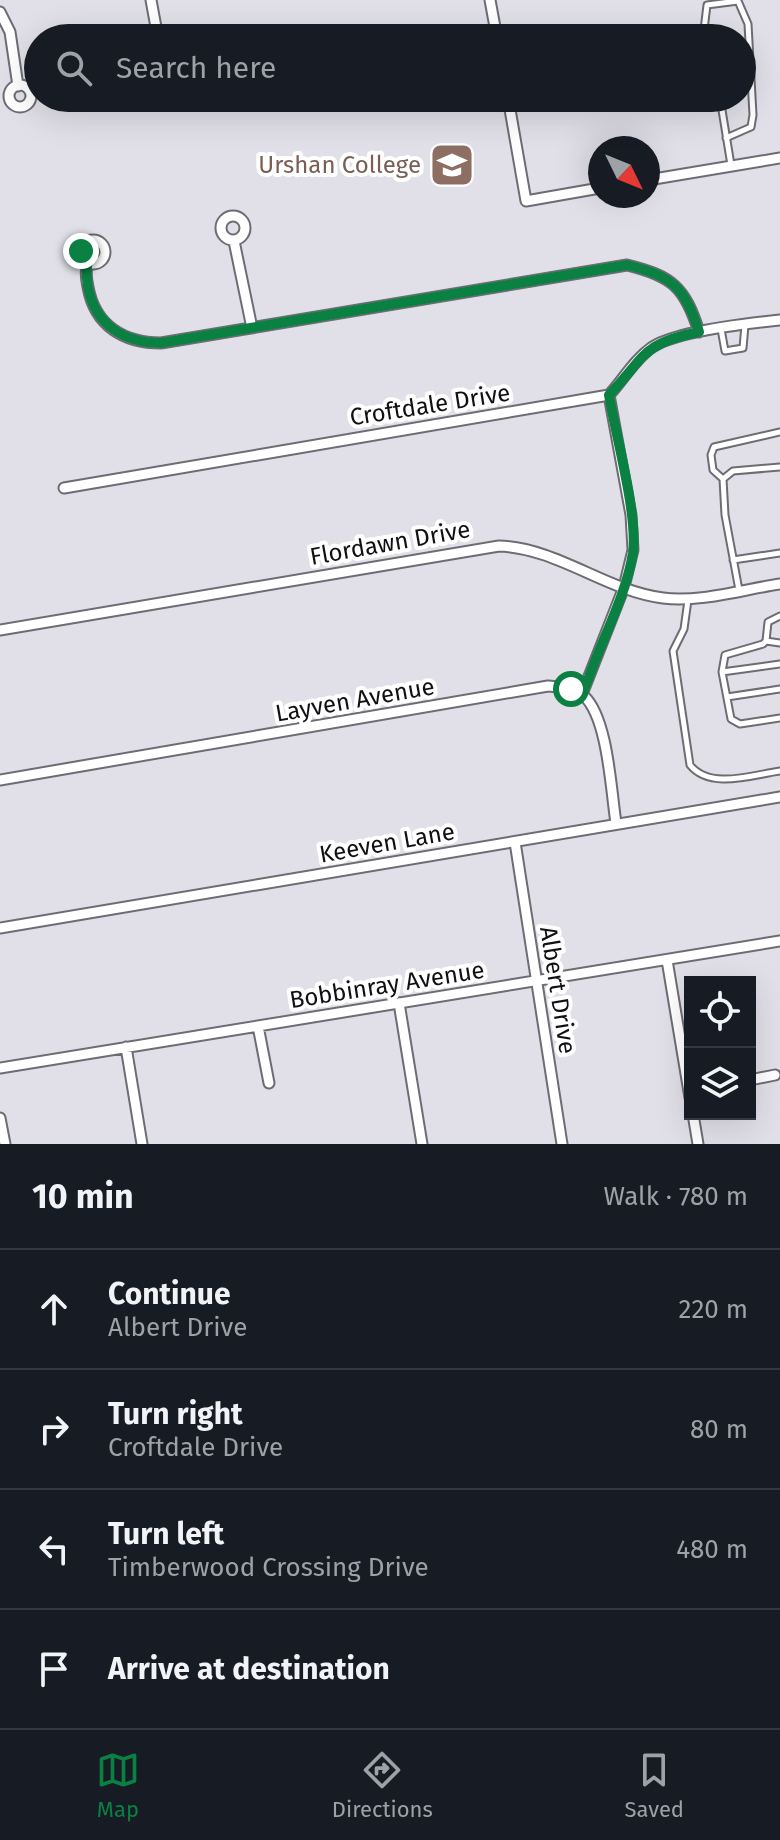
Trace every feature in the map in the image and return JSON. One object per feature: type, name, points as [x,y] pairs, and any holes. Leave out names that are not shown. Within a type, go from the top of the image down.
[{"type":"street","points":[[151,0],[155,24]]},
{"type":"street","points":[[490,0],[494,24]]},
{"type":"street","points":[[0,12],[10,32],[18,86]]},
{"type":"street","points":[[510,112],[526,201],[588,190]]},
{"type":"street","points":[[660,178],[780,158]]},
{"type":"street","points":[[234,241],[252,328]]},
{"type":"street","points":[[88,262],[85,267],[91,301],[110,328],[125,339],[141,343],[161,343],[627,265],[665,277],[682,291],[699,332]]},
{"type":"street","points":[[616,823],[600,725],[592,705],[582,694],[624,587],[633,550],[634,534],[609,395],[648,350],[660,342],[699,332],[780,320]]},
{"type":"street","name":"Croftdale Drive","points":[[64,488],[609,395]]},
{"type":"street","name":"Flordawn Drive","points":[[0,630],[499,546],[540,553],[624,587],[663,598],[688,599],[780,584]]},
{"type":"street","name":"Layven Avenue","points":[[0,780],[548,686],[582,694]]},
{"type":"street","name":"Keeven Lane","points":[[0,928],[780,797]]},
{"type":"street","name":"Albert Drive","points":[[515,842],[562,1144]]},
{"type":"street","name":"Bobbinray Avenue","points":[[0,1068],[780,941]]},
{"type":"street","points":[[667,960],[684,1058]]},
{"type":"street","points":[[399,1003],[422,1144]]},
{"type":"street","points":[[258,1026],[269,1083]]},
{"type":"street","points":[[126,1047],[142,1144]]},
{"type":"street","points":[[756,1079],[775,1075]]},
{"type":"street","points":[[0,1118],[5,1144]]},
{"type":"street","points":[[694,1120],[698,1144]]},
{"type":"lane","points":[[705,24],[707,5],[738,1],[748,24]]},
{"type":"lane","points":[[722,112],[731,166]]},
{"type":"lane","points":[[726,138],[751,127],[753,112]]},
{"type":"lane","points":[[721,329],[725,351],[743,348],[745,325]]},
{"type":"lane","points":[[739,590],[725,515],[723,479],[713,470],[711,455],[714,447],[780,432]]},
{"type":"lane","points":[[723,479],[733,471],[780,467]]},
{"type":"lane","points":[[733,560],[780,553]]},
{"type":"lane","points":[[688,599],[684,629],[673,651],[690,765],[697,774],[717,779],[780,771]]},
{"type":"lane","points":[[766,641],[768,622],[780,616]]},
{"type":"lane","points":[[780,643],[766,641],[725,655],[722,672],[731,719],[740,724],[780,718]]},
{"type":"lane","points":[[722,672],[780,664]]},
{"type":"lane","points":[[727,697],[780,689]]},
{"type":"place","name":"Urshan College","points":[[452,165]]},
{"type":"route","points":[[81,251],[88,262],[85,267],[91,301],[98,315],[125,339],[141,343],[161,343],[627,265],[665,277],[682,291],[699,332],[660,342],[648,350],[609,395],[634,534],[633,550],[624,587],[582,694],[571,689]]}]
